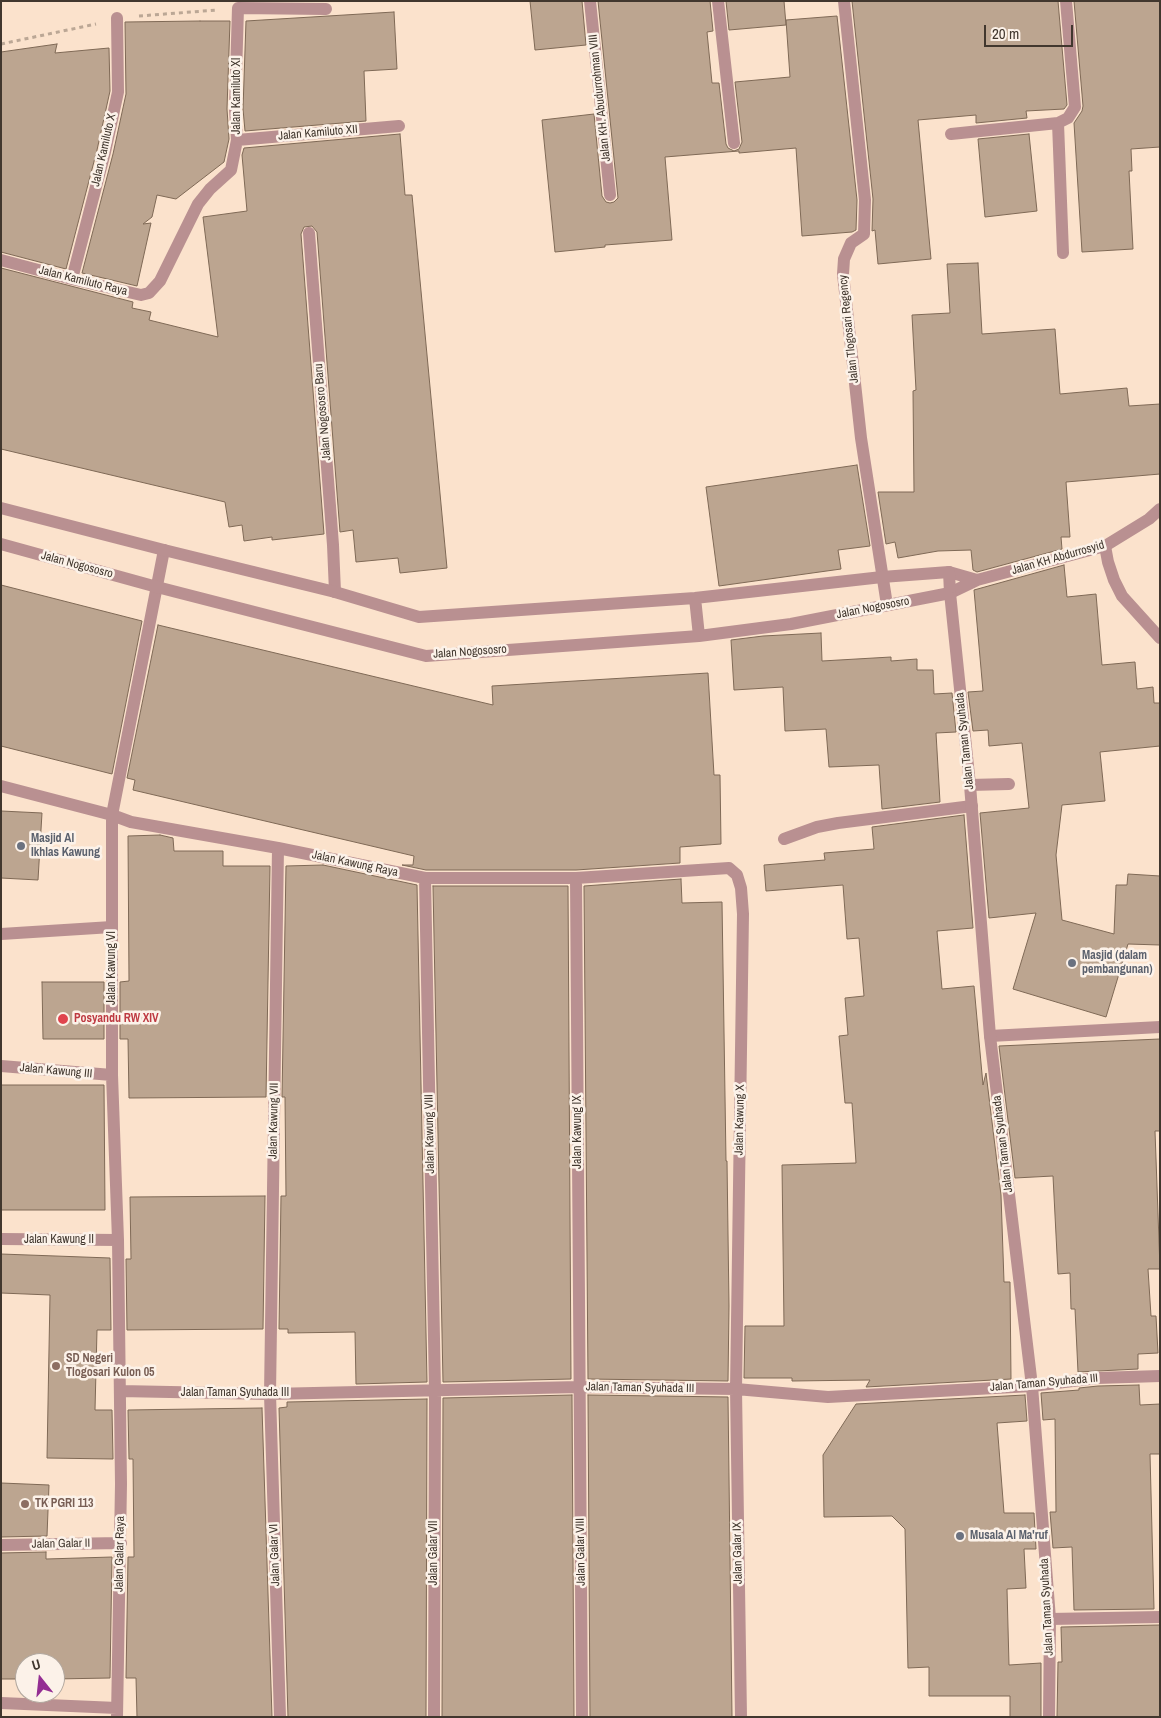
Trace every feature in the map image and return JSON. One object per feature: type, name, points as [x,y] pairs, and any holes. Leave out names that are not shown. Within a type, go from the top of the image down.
[{"type":"street","name":"Jalan KH. Abudurrohman VIII","points":[[590,1],[610,195]]},
{"type":"street","points":[[718,1],[734,143]]},
{"type":"street","name":"Jalan Tlogosari Regency","points":[[844,1],[865,200],[864,234],[851,243],[844,259],[843,274],[861,438],[887,605]]},
{"type":"street","points":[[951,134],[1058,123],[1068,118],[1075,106],[1066,1]]},
{"type":"street","name":"Jalan Kamiluto XI","points":[[160,281],[198,204],[210,189],[231,170],[237,140],[235,109],[238,8],[326,9]]},
{"type":"street","name":"Jalan Kamiluto X","points":[[72,279],[105,152],[118,92],[117,18]]},
{"type":"street","points":[[1058,123],[1063,253]]},
{"type":"street","name":"Jalan Kamiluto XII","points":[[237,140],[399,126]]},
{"type":"street","name":"Jalan Nogososro Baru","points":[[309,233],[333,545],[334,592]]},
{"type":"street","name":"Jalan Kamiluto Raya","points":[[1,260],[140,295],[149,293],[160,281]]},
{"type":"street","points":[[1,508],[334,592],[419,617],[695,598],[882,577],[950,572],[977,580]]},
{"type":"street","name":"Jalan KH Abdurrosyid","points":[[950,593],[977,580],[1105,546],[1149,519],[1160,509]]},
{"type":"street","name":"Jalan Nogososro","points":[[1,544],[426,656],[699,636],[791,624],[950,593]]},
{"type":"street","points":[[1105,546],[1114,580],[1122,596],[1160,638]]},
{"type":"street","name":"Jalan Kawung VI","points":[[120,1391],[118,1240],[112,1075],[112,815],[164,550]]},
{"type":"street","name":"Jalan Taman Syuhada","points":[[950,572],[950,593],[972,806],[990,1036],[1032,1386],[1050,1619],[1049,1717]]},
{"type":"street","points":[[695,598],[699,636]]},
{"type":"street","points":[[970,785],[1009,784]]},
{"type":"street","name":"Jalan Kawung Raya","points":[[1,786],[112,815],[131,822],[278,848],[425,878],[576,878],[716,869]]},
{"type":"street","points":[[784,839],[817,827],[838,823],[972,806]]},
{"type":"street","name":"Jalan Kawung VII","points":[[270,1394],[278,848]]},
{"type":"street","name":"Jalan Kawung X","points":[[716,869],[729,868],[737,875],[743,914],[736,1389]]},
{"type":"street","name":"Jalan Kawung VIII","points":[[425,878],[434,1390]]},
{"type":"street","name":"Jalan Kawung IX","points":[[576,878],[579,1387]]},
{"type":"street","points":[[1,934],[112,927]]},
{"type":"street","points":[[990,1036],[1160,1027]]},
{"type":"street","name":"Jalan Kawung III","points":[[1,1066],[112,1075]]},
{"type":"street","name":"Jalan Kawung II","points":[[1,1239],[118,1240]]},
{"type":"street","name":"Jalan Taman Syuhada III","points":[[120,1391],[270,1394],[579,1387],[736,1389],[828,1397],[1032,1386],[1097,1378],[1160,1376]]},
{"type":"street","name":"Jalan Galar VIII","points":[[579,1387],[582,1717]]},
{"type":"street","name":"Jalan Galar IX","points":[[736,1389],[740,1717]]},
{"type":"street","name":"Jalan Galar VII","points":[[434,1390],[434,1717]]},
{"type":"street","name":"Jalan Galar Raya","points":[[117,1712],[121,1544],[120,1391]]},
{"type":"street","name":"Jalan Galar VI","points":[[270,1394],[280,1717]]},
{"type":"street","name":"Jalan Galar II","points":[[1,1545],[121,1544]]},
{"type":"street","points":[[1050,1619],[1160,1617]]},
{"type":"street","points":[[1,1703],[117,1712]]},
{"type":"building","points":[[530,1],[582,1],[586,45],[535,50]]},
{"type":"building","points":[[598,1],[710,1],[713,31],[707,32],[712,83],[719,83],[726,144],[728,148],[734,151],[739,149],[742,142],[735,82],[790,77],[786,20],[837,16],[857,200],[856,230],[852,232],[802,236],[796,148],[739,153],[739,151],[665,157],[672,240],[605,245],[605,247],[555,252],[542,120],[594,114],[602,196],[606,202],[610,203],[618,198]]},
{"type":"building","points":[[726,1],[784,1],[786,25],[729,30]]},
{"type":"building","points":[[852,1],[1058,1],[1067,105],[1064,109],[1026,111],[1027,118],[976,123],[976,115],[918,120],[931,259],[878,264],[875,230],[872,231],[873,199]]},
{"type":"building","points":[[1074,1],[1160,1],[1160,147],[1131,149],[1132,171],[1129,171],[1133,249],[1082,252],[1074,123],[1083,106]]},
{"type":"building","points":[[394,12],[397,69],[364,71],[366,121],[245,131],[243,109],[246,21]]},
{"type":"building","points":[[230,21],[227,109],[229,139],[224,162],[176,199],[157,195],[152,217],[143,224],[151,223],[137,286],[82,273],[113,154],[126,94],[125,22]]},
{"type":"building","points":[[57,44],[55,53],[109,48],[110,91],[97,150],[66,269],[1,252],[1,52]]},
{"type":"building","points":[[400,134],[405,195],[412,195],[447,568],[400,573],[398,558],[356,562],[353,530],[340,532],[317,232],[312,226],[304,227],[301,234],[324,534],[272,540],[272,537],[244,541],[242,525],[229,527],[225,502],[1,449],[1,268],[133,302],[132,308],[151,312],[149,320],[218,337],[203,217],[247,211],[242,155],[244,148]]},
{"type":"building","points":[[1029,134],[1037,211],[985,217],[978,139]]},
{"type":"building","points":[[978,263],[982,334],[1055,329],[1060,394],[1127,388],[1129,406],[1160,404],[1160,474],[1066,482],[1070,537],[1061,537],[1062,549],[977,572],[973,570],[971,550],[938,551],[898,558],[895,542],[886,544],[878,492],[914,492],[913,391],[916,390],[912,315],[950,313],[947,264]]},
{"type":"building","points":[[857,465],[870,546],[838,550],[841,569],[719,586],[706,487]]},
{"type":"building","points":[[1064,565],[1067,597],[1096,594],[1102,665],[1135,662],[1137,689],[1153,687],[1154,703],[1160,703],[1160,746],[1100,752],[1105,801],[1062,805],[1056,855],[1062,920],[1114,934],[1116,885],[1127,885],[1128,874],[1160,876],[1160,945],[1128,944],[1106,1017],[1013,989],[1036,913],[989,918],[980,813],[1029,808],[1022,743],[989,746],[988,730],[973,731],[968,692],[983,691],[974,590]]},
{"type":"building","points":[[1,585],[142,621],[112,774],[1,746]]},
{"type":"building","points":[[158,625],[493,705],[492,686],[708,673],[714,775],[720,775],[721,844],[680,847],[680,863],[576,870],[426,870],[402,865],[413,865],[414,856],[133,790],[135,780],[127,778]]},
{"type":"building","points":[[821,633],[822,661],[891,657],[891,661],[917,659],[917,670],[933,670],[934,694],[952,693],[956,732],[936,733],[940,802],[882,809],[879,765],[829,767],[826,729],[785,731],[783,687],[734,690],[731,640],[763,636]]},
{"type":"building","name":"Masjid Al Ikhlas Kawung","points":[[1,811],[42,813],[38,880],[1,878]]},
{"type":"building","points":[[964,815],[973,928],[937,931],[942,989],[974,986],[983,1085],[986,1073],[1001,1195],[1004,1282],[1010,1282],[1011,1379],[866,1387],[870,1380],[792,1381],[792,1378],[744,1378],[745,1326],[784,1326],[782,1165],[856,1163],[852,1103],[845,1103],[839,1036],[848,1035],[845,998],[864,996],[859,938],[847,939],[843,885],[766,891],[764,865],[825,860],[824,853],[874,849],[872,827]]},
{"type":"building","points":[[160,835],[173,838],[174,851],[223,851],[223,866],[270,866],[266,1097],[129,1098],[128,1039],[120,1039],[120,982],[129,981],[128,836]]},
{"type":"building","points":[[323,865],[417,885],[427,1382],[356,1384],[355,1332],[288,1333],[288,1329],[279,1329],[281,1196],[286,1196],[285,1097],[282,1097],[286,866]]},
{"type":"building","points":[[681,879],[682,903],[722,902],[729,1306],[728,1381],[588,1379],[584,886]]},
{"type":"building","points":[[433,886],[568,886],[571,1379],[443,1382]]},
{"type":"building","points":[[42,982],[104,982],[104,1039],[43,1039]]},
{"type":"building","points":[[1160,1039],[1160,1131],[1155,1131],[1160,1269],[1148,1269],[1151,1316],[1156,1316],[1158,1353],[1138,1354],[1138,1369],[1078,1372],[1075,1309],[1071,1309],[1070,1273],[1058,1274],[1053,1176],[1015,1178],[999,1046]]},
{"type":"building","points":[[1,1085],[104,1085],[105,1210],[1,1210]]},
{"type":"building","points":[[265,1196],[263,1329],[127,1330],[126,1259],[131,1259],[130,1197]]},
{"type":"building","points":[[1,1254],[110,1258],[111,1330],[97,1330],[95,1410],[112,1410],[113,1459],[47,1458],[50,1295],[1,1293]]},
{"type":"building","points":[[1139,1385],[1140,1405],[1160,1404],[1160,1454],[1150,1454],[1154,1609],[1074,1610],[1072,1547],[1053,1548],[1050,1512],[1056,1512],[1055,1419],[1043,1420],[1041,1393],[1079,1390],[1079,1388],[1098,1386]]},
{"type":"building","points":[[572,1395],[574,1717],[442,1717],[443,1398]]},
{"type":"building","points":[[588,1395],[728,1397],[732,1717],[590,1717]]},
{"type":"building","points":[[1025,1395],[1027,1421],[997,1423],[1004,1513],[1034,1513],[1036,1549],[1024,1549],[1026,1588],[1007,1589],[1009,1665],[1041,1663],[1041,1717],[1010,1717],[1010,1696],[929,1696],[929,1667],[908,1668],[905,1529],[892,1516],[824,1517],[823,1455],[856,1404]]},
{"type":"building","points":[[427,1399],[426,1717],[288,1717],[279,1408],[287,1407],[287,1402]]},
{"type":"building","points":[[262,1408],[272,1717],[137,1717],[136,1678],[126,1678],[128,1557],[134,1557],[133,1459],[129,1459],[128,1410]]},
{"type":"building","name":"TK PGRI 113","points":[[1,1483],[49,1485],[47,1536],[1,1537]]},
{"type":"building","points":[[46,1552],[46,1559],[112,1557],[110,1678],[65,1679],[65,1653],[15,1653],[15,1679],[1,1679],[1,1553]]},
{"type":"building","points":[[1160,1625],[1160,1717],[1057,1717],[1058,1662],[1062,1662],[1061,1627]]},
{"type":"place","name":"Masjid Al Ikhlas Kawung","points":[[21,846]]},
{"type":"place","name":"Masjid (dalam pembangunan)","points":[[1072,963]]},
{"type":"place","name":"Posyandu RW XIV","points":[[63,1019]]},
{"type":"place","name":"SD Negeri Tlogosari Kulon 05","points":[[56,1366]]},
{"type":"place","name":"TK PGRI 113","points":[[25,1504]]},
{"type":"place","name":"Musala Al Ma'ruf","points":[[960,1536]]}]
